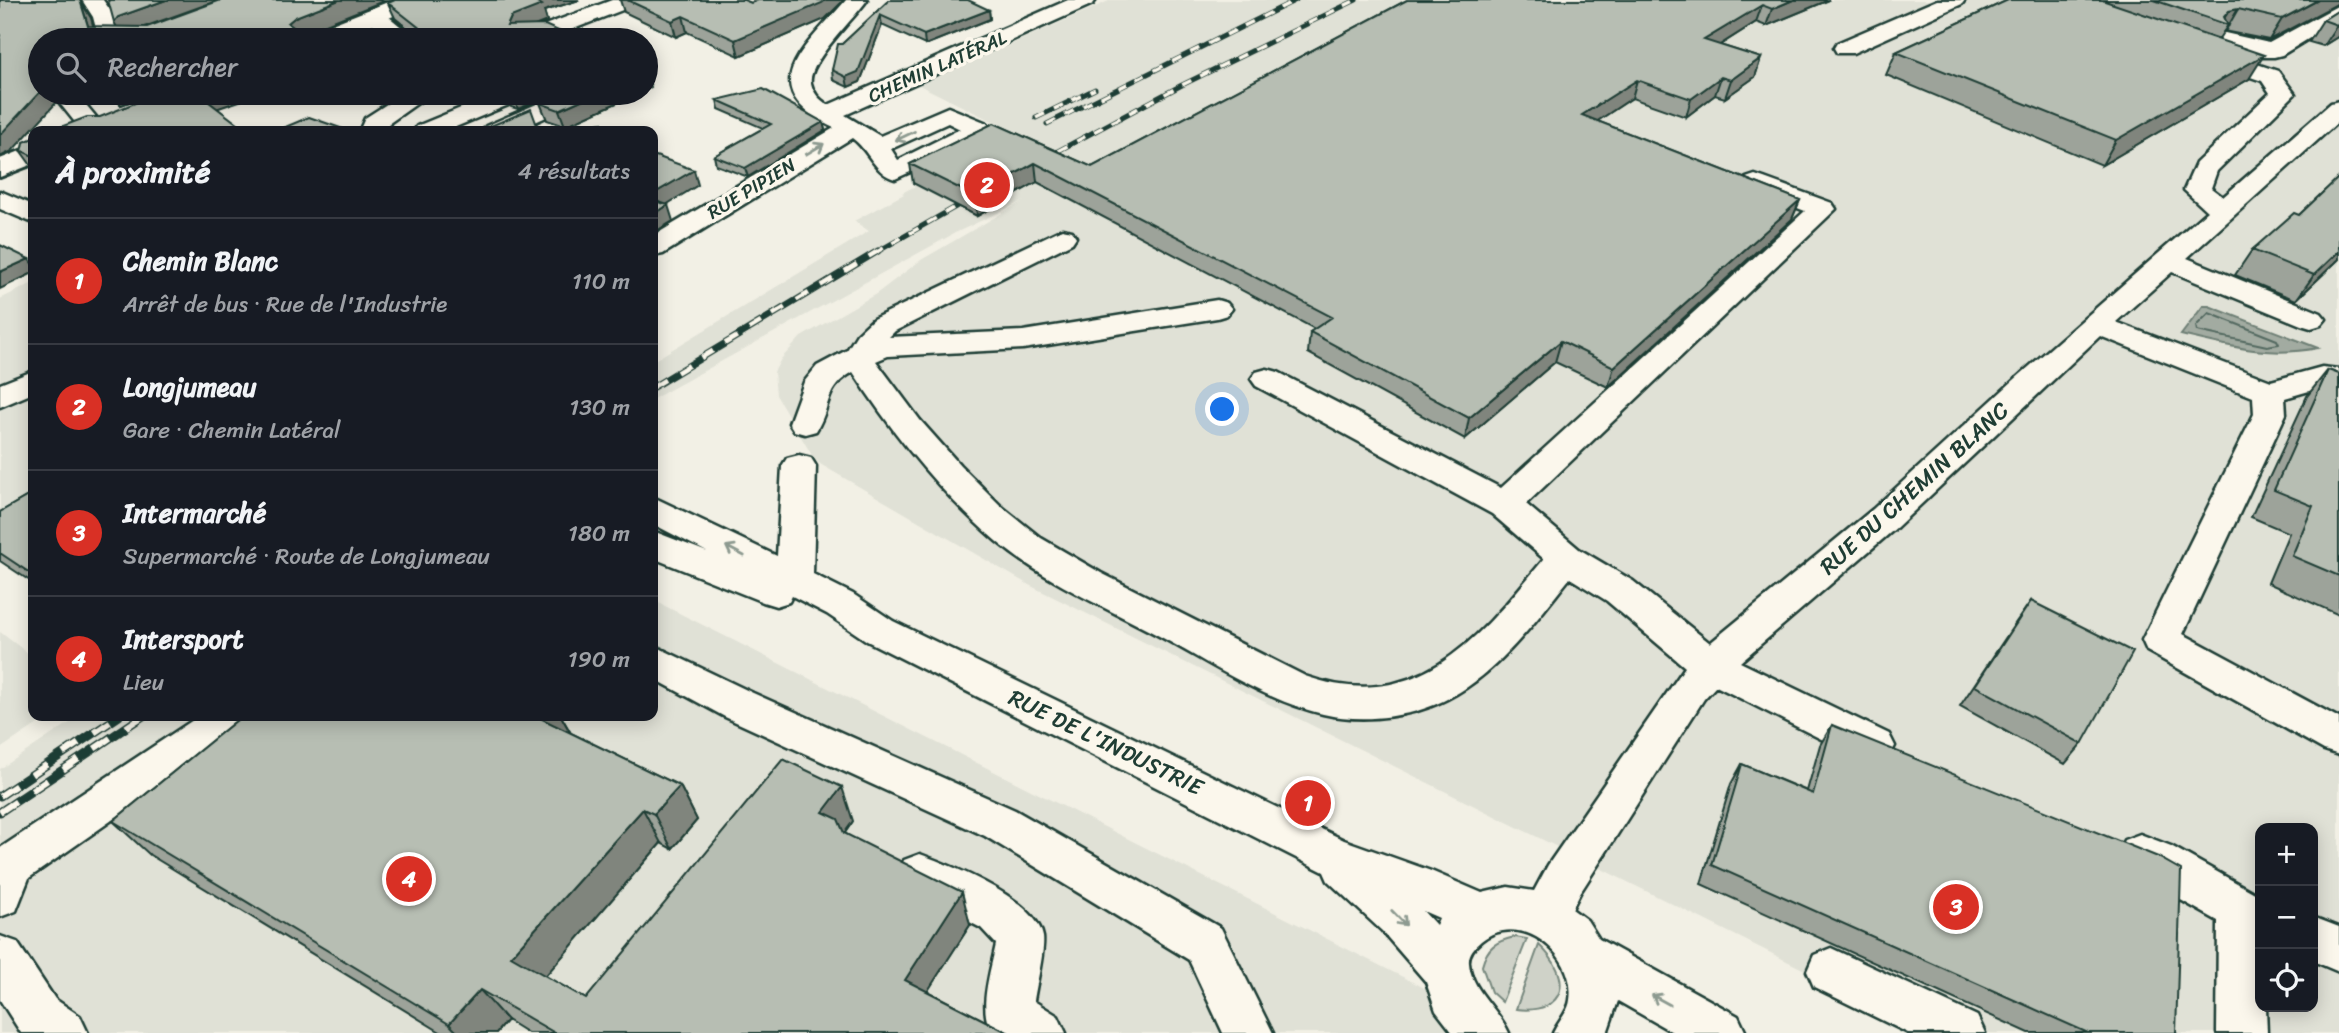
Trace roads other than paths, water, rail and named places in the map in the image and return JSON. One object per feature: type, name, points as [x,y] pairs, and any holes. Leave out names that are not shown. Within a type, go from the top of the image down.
[{"type":"main road","points":[[344,28],[414,0]]},
{"type":"main road","points":[[99,126],[118,118]]},
{"type":"main road","points":[[0,169],[28,157]]},
{"type":"street","points":[[92,0],[104,17],[107,28]]},
{"type":"street","points":[[558,28],[631,0]]},
{"type":"street","points":[[857,0],[810,56],[800,74],[801,91],[820,110],[875,144],[887,165],[895,171],[960,140],[978,128],[955,110]]},
{"type":"street","name":"CHEMIN LATÉRAL","points":[[820,110],[1086,0]]},
{"type":"street","points":[[1845,48],[1955,0]]},
{"type":"street","points":[[2223,211],[2197,190],[2205,168],[2283,94],[2270,76],[2201,42],[2274,50],[2339,11]]},
{"type":"street","points":[[374,16],[390,28]]},
{"type":"street","points":[[72,105],[87,126]]},
{"type":"street","points":[[373,126],[374,122],[401,105]]},
{"type":"street","points":[[438,126],[488,105]]},
{"type":"street","points":[[506,126],[554,105]]},
{"type":"street","name":"RUE DU CHEMIN BLANC","points":[[1545,916],[1564,879],[1682,699],[1710,665],[1885,518],[2096,324],[2339,108]]},
{"type":"street","name":"RUE PIPIEN","points":[[658,245],[850,129]]},
{"type":"street","points":[[1504,505],[1823,209],[1725,171]]},
{"type":"street","points":[[0,199],[28,213]]},
{"type":"street","points":[[858,357],[868,341],[884,325],[1062,237]]},
{"type":"street","points":[[2168,260],[2311,319]]},
{"type":"street","points":[[805,423],[815,390],[828,373],[884,347],[1023,340],[1217,309]]},
{"type":"street","points":[[2096,324],[2269,392],[2322,377],[2339,379]]},
{"type":"street","points":[[858,357],[889,404],[960,485],[1010,534],[1068,570],[1269,677],[1309,694],[1346,702],[1386,701],[1421,694],[1463,670],[1511,623],[1566,558]]},
{"type":"street","points":[[1267,379],[1504,505],[1566,558],[1620,591],[1710,665],[1912,763]]},
{"type":"street","points":[[0,397],[28,383]]},
{"type":"street","points":[[2269,392],[2270,414],[2161,640],[2339,738]]},
{"type":"street","points":[[794,581],[799,466]]},
{"type":"street","name":"RUE DE L'INDUSTRIE","points":[[658,512],[840,604],[880,631],[1331,855],[1415,885],[1477,913]]},
{"type":"street","name":"RUE DE L'INDUSTRIE","points":[[658,546],[729,576],[794,598],[834,618],[880,631]]},
{"type":"street","points":[[658,663],[739,705],[1000,823],[1205,944],[1248,1033]]},
{"type":"street","points":[[0,896],[12,865],[223,721]]},
{"type":"street","points":[[2104,839],[2155,860],[2251,914],[2242,1033]]},
{"type":"street","name":"RUE DE L'INDUSTRIE","points":[[1331,855],[1398,916],[1445,969]]},
{"type":"street","points":[[886,856],[997,914],[1020,937],[1008,1013],[1041,1033]]},
{"type":"street","points":[[1484,1033],[1465,1017],[1451,994],[1445,969],[1448,946],[1459,926],[1477,913],[1501,907],[1526,909],[1545,916],[1572,936],[1587,957],[1595,982],[1594,1006],[1584,1028],[1578,1033]]},
{"type":"street","points":[[2318,941],[2339,950]]},
{"type":"street","points":[[1587,957],[1721,1033]]},
{"type":"street","points":[[0,958],[37,1016],[63,1033]]},
{"type":"street","points":[[1830,971],[1960,1033]]},
{"type":"water","points":[[2203,306],[2318,348],[2265,351],[2181,335]]},
{"type":"railway","points":[[1047,124],[1296,0]]},
{"type":"railway","points":[[1041,160],[1180,86],[1356,0]]},
{"type":"railway","points":[[1036,118],[1095,89]]},
{"type":"railway","points":[[875,253],[973,197]]},
{"type":"railway","points":[[658,384],[878,251]]},
{"type":"railway","points":[[0,796],[112,721]]},
{"type":"railway","points":[[0,812],[136,721]]},
{"type":"place","name":"Longjumeau","points":[[987,185]]},
{"type":"place","name":"Chemin Blanc","points":[[1308,803]]},
{"type":"place","name":"Intersport","points":[[409,879]]},
{"type":"place","name":"Intermarché","points":[[1956,907]]}]
